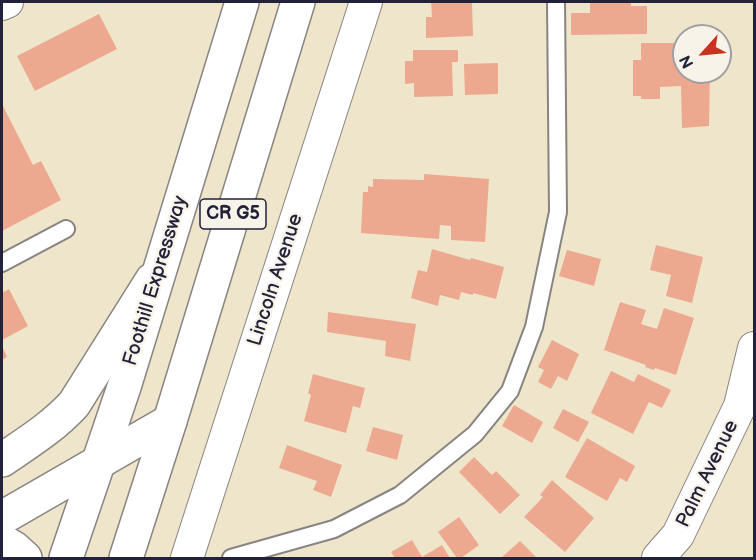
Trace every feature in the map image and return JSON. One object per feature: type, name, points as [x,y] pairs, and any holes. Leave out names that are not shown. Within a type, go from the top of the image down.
[{"type":"main road","name":"Foothill Expressway","points":[[66,558],[124,387],[242,2]]},
{"type":"main road","name":"CR G5","points":[[126,558],[298,2]]},
{"type":"main road","points":[[2,460],[55,423],[74,404],[159,268]]},
{"type":"main road","points":[[2,518],[170,421]]},
{"type":"main road","points":[[2,541],[25,558]]},
{"type":"street","points":[[2,4],[7,2]]},
{"type":"street","name":"Lincoln Avenue","points":[[187,558],[366,2]]},
{"type":"street","name":"Palm Avenue","points":[[658,558],[678,535],[741,406],[754,348]]},
{"type":"lane","points":[[231,558],[334,529],[400,495],[475,434],[510,391],[534,327],[558,212],[556,2]]},
{"type":"lane","points":[[2,263],[66,229]]},
{"type":"building","points":[[431,2],[472,2],[473,36],[426,38],[426,17],[432,17]]},
{"type":"building","points":[[590,2],[631,2],[631,6],[647,6],[647,34],[571,35],[571,13],[590,13]]},
{"type":"building","points":[[99,14],[117,49],[35,91],[17,56]]},
{"type":"building","points":[[641,43],[672,43],[672,84],[710,84],[709,126],[682,128],[681,86],[660,87],[660,99],[641,99],[641,96],[633,96],[633,60],[641,60]]},
{"type":"building","points":[[413,50],[458,50],[458,62],[452,62],[453,96],[414,97],[414,83],[405,84],[405,61],[413,61]]},
{"type":"building","points":[[498,63],[498,94],[465,95],[464,64]]},
{"type":"building","points":[[2,104],[33,165],[41,161],[61,200],[2,231]]},
{"type":"building","points":[[424,174],[489,179],[485,242],[451,240],[451,226],[440,225],[439,239],[361,233],[363,192],[368,192],[368,186],[373,187],[373,179],[424,180]]},
{"type":"building","points":[[656,245],[703,257],[692,303],[666,296],[671,275],[650,270]]},
{"type":"building","points":[[432,249],[504,267],[496,299],[461,292],[459,300],[440,295],[438,306],[411,298],[418,270],[427,272]]},
{"type":"building","points":[[567,250],[601,259],[594,286],[559,276]]},
{"type":"building","points":[[9,289],[28,326],[2,340],[2,293]]},
{"type":"building","points":[[620,302],[646,310],[641,324],[657,329],[664,308],[694,318],[676,375],[645,367],[646,365],[604,350]]},
{"type":"building","points":[[328,312],[416,324],[410,361],[385,356],[386,341],[327,332]]},
{"type":"building","points":[[552,340],[579,354],[567,381],[558,376],[551,389],[538,382],[544,370],[538,367]]},
{"type":"building","points":[[2,346],[7,357],[2,360]]},
{"type":"building","points":[[611,371],[634,382],[638,374],[671,390],[662,408],[649,402],[633,434],[591,413]]},
{"type":"building","points":[[313,374],[365,388],[360,408],[353,406],[346,433],[304,421],[311,395],[308,393]]},
{"type":"building","points":[[514,405],[543,422],[532,443],[502,426]]},
{"type":"building","points":[[563,409],[589,422],[578,442],[553,428]]},
{"type":"building","points":[[373,427],[403,435],[397,460],[366,451]]},
{"type":"building","points":[[587,438],[635,466],[627,482],[620,478],[607,501],[565,477]]},
{"type":"building","points":[[287,445],[342,465],[331,497],[313,490],[317,481],[279,468]]},
{"type":"building","points":[[474,457],[492,475],[496,471],[520,495],[500,514],[459,472]]},
{"type":"building","points":[[552,480],[594,518],[565,552],[524,517],[543,497],[540,495]]},
{"type":"building","points":[[459,517],[479,545],[461,558],[457,558],[438,532]]},
{"type":"building","points":[[412,540],[422,557],[442,545],[450,558],[395,558],[391,552]]},
{"type":"building","points":[[520,541],[537,558],[501,558]]}]
